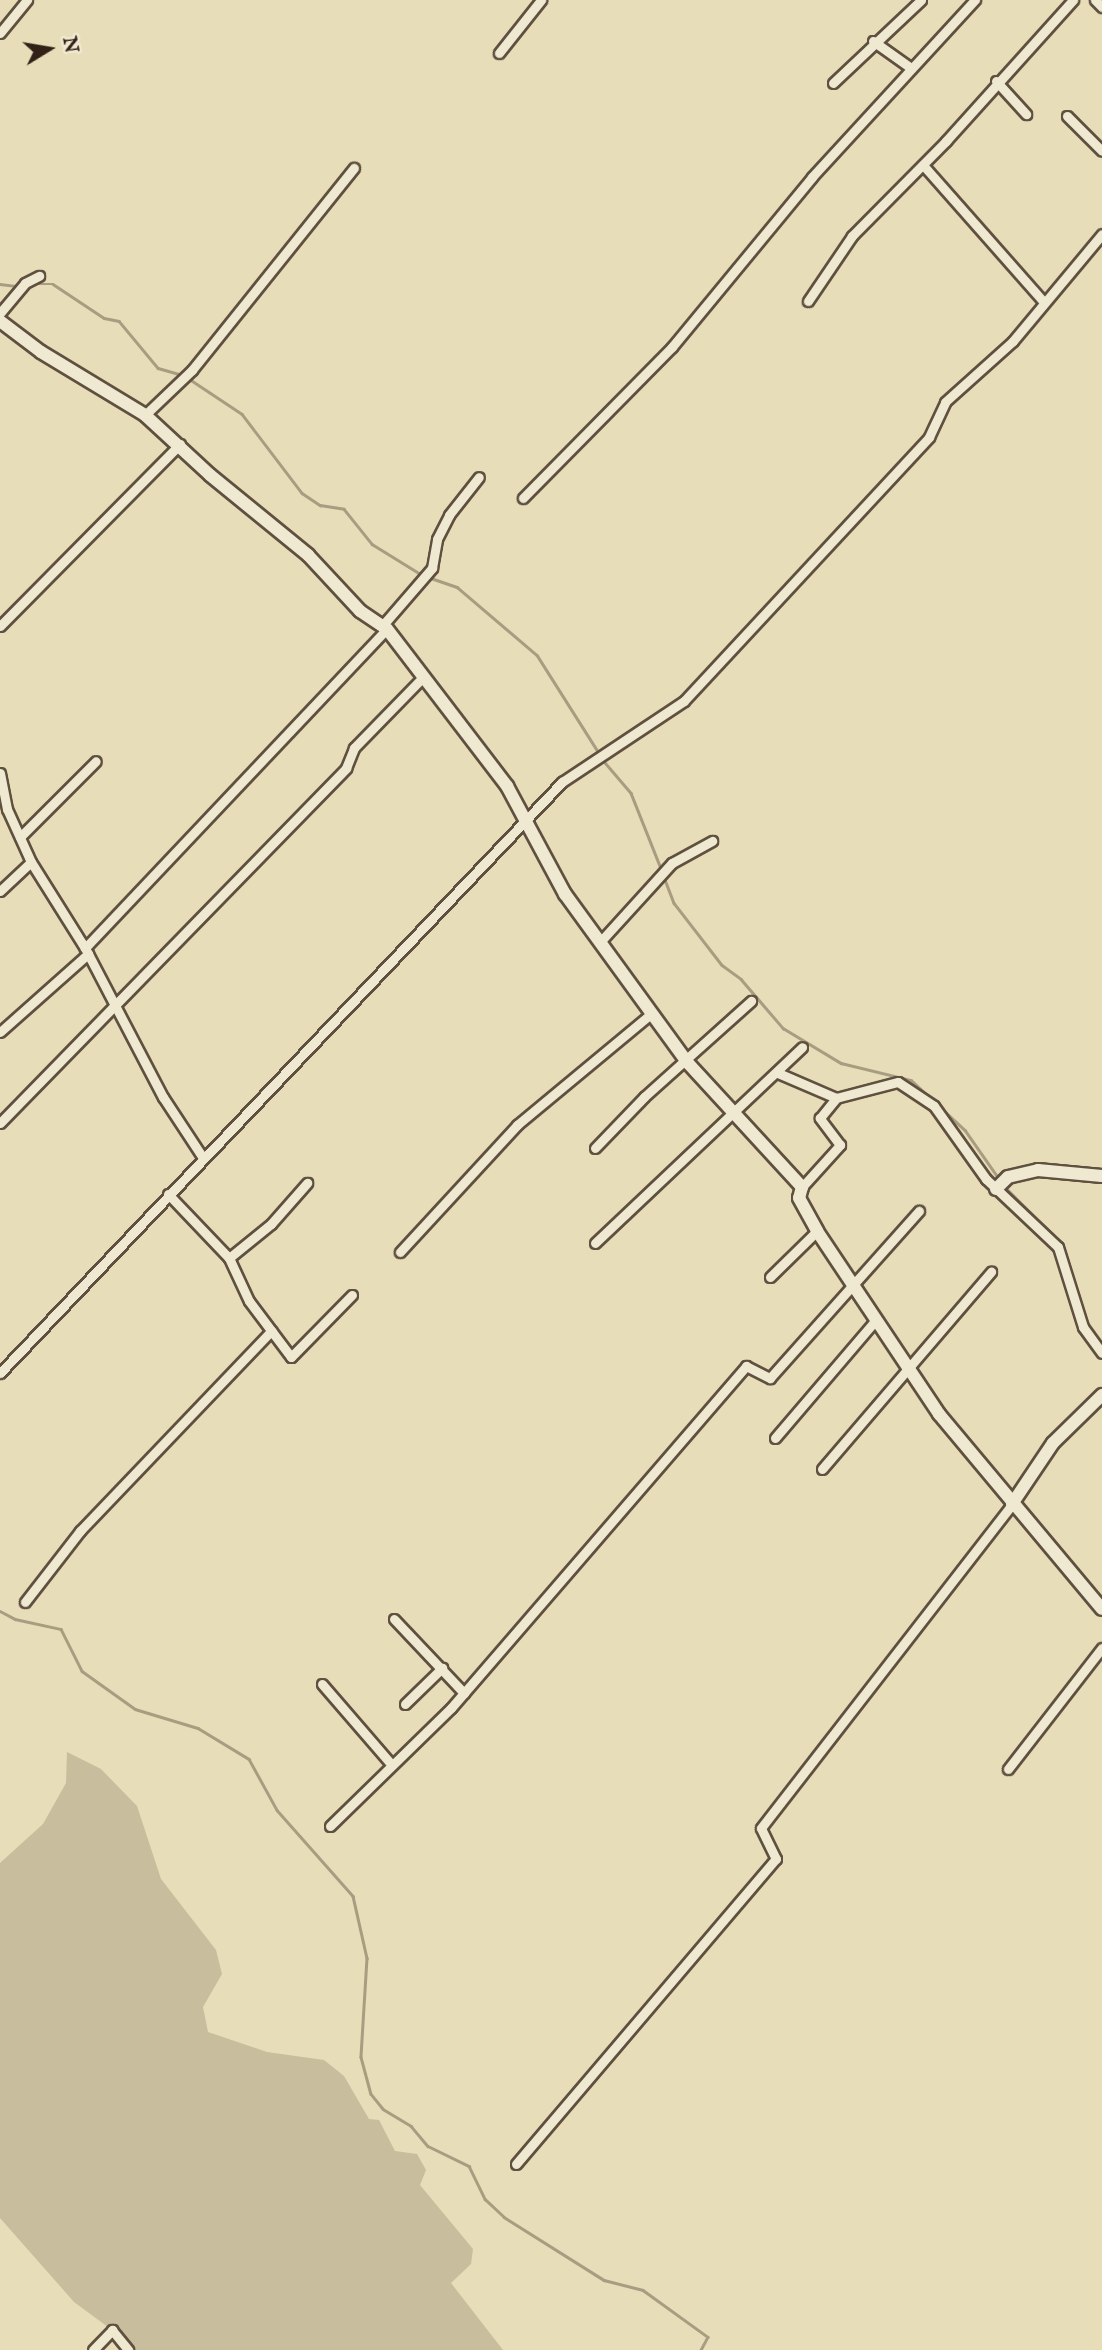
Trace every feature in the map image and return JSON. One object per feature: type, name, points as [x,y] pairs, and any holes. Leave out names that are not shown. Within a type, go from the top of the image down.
[{"type":"street","points":[[0,33],[27,0]]},
{"type":"street","points":[[499,53],[541,0]]},
{"type":"street","points":[[832,83],[873,41],[920,0]]},
{"type":"street","points":[[523,498],[672,347],[812,177],[975,0]]},
{"type":"street","points":[[808,301],[852,236],[923,164],[996,81],[1073,0]]},
{"type":"street","points":[[1096,0],[1102,7]]},
{"type":"street","points":[[873,41],[911,68]]},
{"type":"street","points":[[996,81],[1026,114]]},
{"type":"street","points":[[1067,116],[1102,151]]},
{"type":"street","points":[[923,164],[1042,301]]},
{"type":"street","points":[[145,415],[192,370],[354,168]]},
{"type":"street","points":[[0,1373],[97,1276],[168,1194],[524,819],[574,771],[608,755],[684,701],[929,437],[945,402],[1013,341],[1042,301],[1102,234]]},
{"type":"street","points":[[0,313],[23,286],[39,276]]},
{"type":"street","points":[[0,321],[41,352],[145,415],[180,444],[210,475],[308,555],[360,611],[385,628],[507,786],[544,861],[687,1062],[802,1187]]},
{"type":"street","points":[[0,626],[180,444]]},
{"type":"street","points":[[0,1032],[86,951],[385,628],[432,568],[437,539],[449,515],[479,477]]},
{"type":"street","points":[[0,1123],[346,768],[354,748],[423,677]]},
{"type":"street","points":[[20,837],[96,761]]},
{"type":"street","points":[[0,773],[4,812],[20,837],[31,862],[86,951],[112,1006],[163,1097],[204,1158]]},
{"type":"street","points":[[600,942],[672,863],[712,841]]},
{"type":"street","points":[[0,891],[31,862]]},
{"type":"street","points":[[595,1148],[644,1097],[687,1062],[751,1001]]},
{"type":"street","points":[[400,1252],[517,1125],[652,1013]]},
{"type":"street","points":[[595,1243],[778,1073],[802,1047]]},
{"type":"street","points":[[778,1073],[836,1098]]},
{"type":"street","points":[[1102,1353],[1083,1327],[1058,1247],[996,1189],[949,1124],[908,1086],[886,1083],[836,1098],[820,1118],[840,1145],[802,1187],[799,1198],[875,1321],[939,1414],[1102,1609]]},
{"type":"street","points":[[996,1189],[1008,1177],[1038,1170],[1102,1176]]},
{"type":"street","points":[[229,1258],[271,1224],[307,1183]]},
{"type":"street","points":[[168,1194],[229,1258],[249,1301],[293,1356],[352,1295]]},
{"type":"street","points":[[330,1826],[464,1693],[746,1366],[768,1379],[852,1284],[866,1274],[919,1211]]},
{"type":"street","points":[[770,1277],[817,1231]]},
{"type":"street","points":[[822,1469],[991,1272]]},
{"type":"street","points":[[775,1438],[875,1321]]},
{"type":"street","points":[[25,1602],[80,1531],[271,1331]]},
{"type":"street","points":[[516,2164],[776,1859],[761,1828],[1012,1504],[1053,1443],[1102,1395]]},
{"type":"street","points":[[394,1619],[464,1693]]},
{"type":"street","points":[[1008,1769],[1102,1648]]},
{"type":"street","points":[[405,1704],[442,1668]]},
{"type":"street","points":[[322,1684],[391,1764]]},
{"type":"street","points":[[93,2350],[112,2330],[128,2350]]},
{"type":"shaded area","points":[[67,1752],[101,1769],[137,1806],[161,1879],[216,1950],[222,1974],[203,2007],[208,2032],[267,2052],[324,2060],[344,2076],[369,2119],[379,2120],[395,2151],[417,2154],[426,2170],[420,2185],[473,2249],[471,2264],[451,2283],[503,2350],[128,2350],[112,2330],[74,2302],[0,2218],[0,1863],[43,1824],[66,1783]]},
{"type":"waterway","points":[[0,284],[17,286]]},
{"type":"waterway","points":[[31,284],[53,284],[104,318],[119,321],[158,368],[182,375]]},
{"type":"waterway","points":[[188,378],[242,414],[302,493],[320,505],[344,509],[372,544],[422,575]]},
{"type":"waterway","points":[[428,577],[457,587],[537,655],[599,753]]},
{"type":"waterway","points":[[602,759],[631,793],[662,871]]},
{"type":"waterway","points":[[664,877],[674,903],[722,965],[741,979],[783,1028],[841,1063],[911,1080],[965,1130],[1000,1180]]},
{"type":"waterway","points":[[1003,1185],[1059,1241],[1076,1289]]},
{"type":"waterway","points":[[0,1611],[15,1619],[61,1629],[82,1671],[135,1709],[198,1728],[249,1759],[277,1810],[353,1896],[367,1958],[361,2057],[371,2094],[383,2109],[411,2126],[428,2146],[469,2166],[485,2199],[504,2217],[604,2280],[643,2290],[708,2337],[701,2350]]}]
